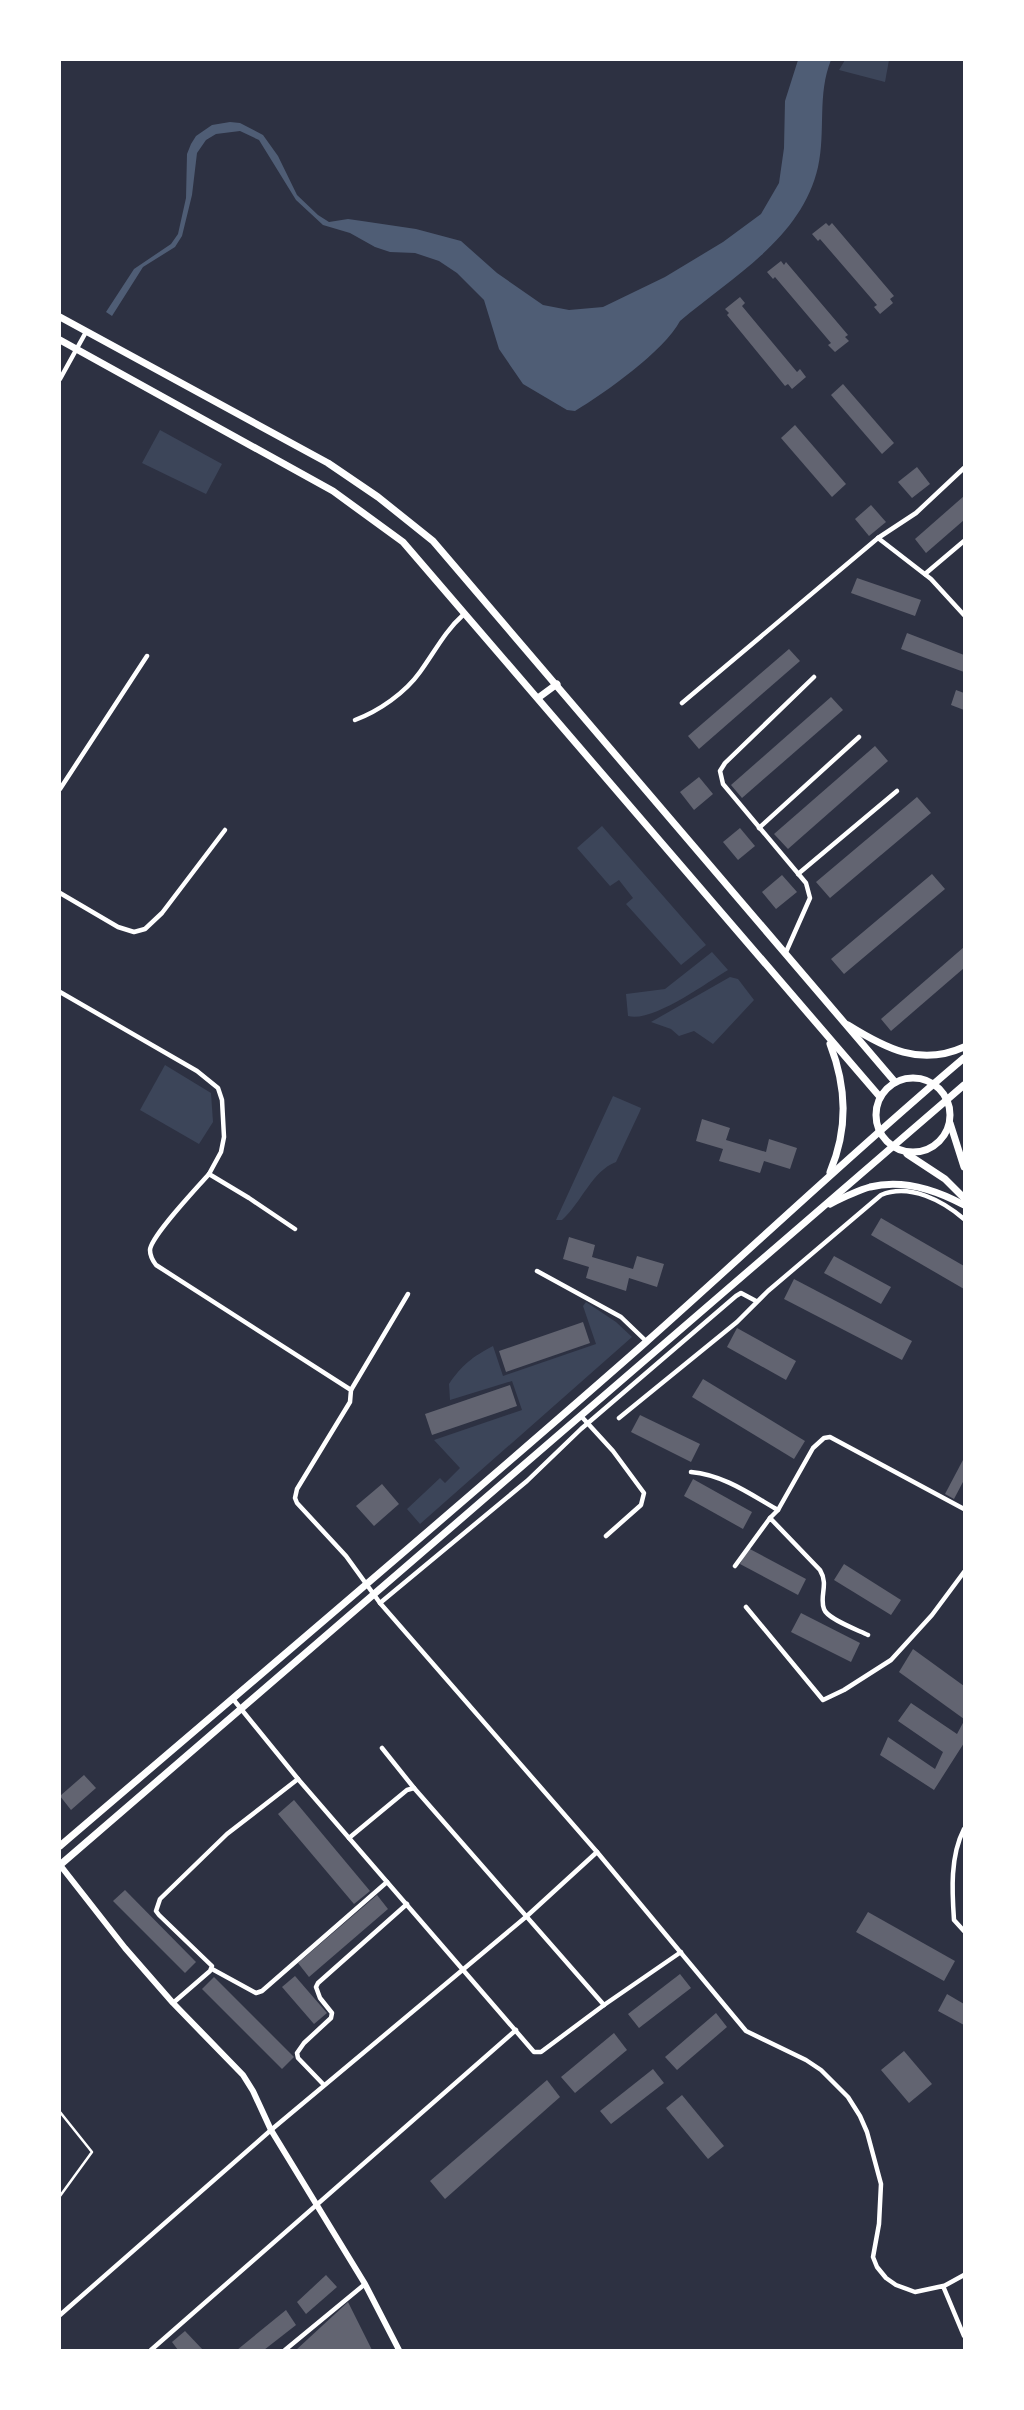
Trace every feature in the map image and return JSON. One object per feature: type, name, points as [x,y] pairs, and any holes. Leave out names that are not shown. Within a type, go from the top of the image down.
[{"type":"main road","points":[[60,317],[328,463],[378,497],[433,541],[895,1082]]},
{"type":"main road","points":[[60,340],[301,472],[403,542],[880,1097]]},
{"type":"main road","points":[[538,698],[557,684]]},
{"type":"main road","points":[[842,1021],[885,1047],[911,1056],[940,1055],[964,1047]]},
{"type":"main road","points":[[827,1037],[841,1078],[844,1113],[838,1150],[828,1176]]},
{"type":"main road","points":[[60,1846],[368,1584],[964,1058]]},
{"type":"main road","points":[[903,1151],[916,1153],[928,1150],[946,1134],[950,1123],[951,1111],[947,1100],[934,1083],[916,1077],[895,1082],[880,1097],[876,1108],[880,1133],[892,1146],[945,1179],[964,1198]]},
{"type":"main road","points":[[60,1865],[964,1085]]},
{"type":"main road","points":[[950,1123],[964,1167]]},
{"type":"main road","points":[[822,1207],[867,1188],[890,1184],[964,1205]]},
{"type":"street","points":[[60,379],[86,331]]},
{"type":"street","points":[[682,703],[878,538],[916,513],[964,468]]},
{"type":"street","points":[[878,538],[925,574],[964,615]]},
{"type":"street","points":[[925,574],[964,541]]},
{"type":"street","points":[[355,720],[370,714],[411,683],[453,624],[463,615]]},
{"type":"street","points":[[60,789],[147,656]]},
{"type":"street","points":[[786,952],[810,898],[806,883],[723,784],[720,771],[725,763],[814,677]]},
{"type":"street","points":[[759,828],[859,737]]},
{"type":"street","points":[[798,874],[897,790]]},
{"type":"street","points":[[60,893],[118,927],[134,932],[145,929],[162,913],[225,830]]},
{"type":"street","points":[[60,992],[197,1071],[218,1088],[222,1100],[224,1137],[221,1152],[209,1174],[151,1245],[153,1261],[351,1390]]},
{"type":"street","points":[[209,1174],[295,1229]]},
{"type":"street","points":[[878,1186],[881,1195]]},
{"type":"street","points":[[619,1418],[737,1322],[756,1301],[881,1195],[927,1193],[964,1219]]},
{"type":"street","points":[[537,1270],[621,1317],[646,1341]]},
{"type":"street","points":[[380,1603],[527,1481],[587,1424],[736,1296],[741,1293],[756,1301]]},
{"type":"street","points":[[408,1294],[351,1390],[350,1402],[297,1489],[295,1498],[346,1556],[380,1603],[597,1852],[746,2031],[806,2060],[821,2070],[848,2097],[867,2132],[872,2160],[881,2184],[879,2224],[873,2257],[886,2278],[915,2292],[943,2287],[964,2276]]},
{"type":"street","points":[[581,1416],[613,1451],[644,1493],[641,1505],[606,1536]]},
{"type":"street","points":[[735,1566],[741,1554],[778,1510],[813,1448],[824,1438],[830,1437],[964,1509]]},
{"type":"street","points":[[691,1472],[727,1481],[778,1510]]},
{"type":"street","points":[[770,1518],[825,1578],[824,1609],[829,1616],[868,1635]]},
{"type":"street","points":[[746,1607],[823,1700],[891,1660],[932,1615],[964,1572]]},
{"type":"street","points":[[233,1698],[298,1779],[534,2052],[541,2052],[681,1952]]},
{"type":"street","points":[[382,1748],[604,2005]]},
{"type":"street","points":[[298,1779],[227,1834],[160,1899],[156,1911],[159,1915],[205,1958],[212,1969],[256,1993],[262,1991],[387,1882]]},
{"type":"street","points":[[349,1838],[407,1790],[414,1788]]},
{"type":"street","points":[[964,1829],[958,1846],[952,1891],[954,1920],[964,1931]]},
{"type":"street","points":[[60,2315],[271,2130],[527,1916],[597,1852]]},
{"type":"street","points":[[60,1865],[125,1948],[173,2003],[243,2075],[271,2130],[365,2284],[399,2350]]},
{"type":"street","points":[[324,2085],[298,2058],[297,2053],[331,2018],[332,2013],[320,1998],[316,1987],[407,1904]]},
{"type":"street","points":[[173,2003],[212,1969]]},
{"type":"street","points":[[151,2350],[516,2030]]},
{"type":"street","points":[[285,2350],[365,2284]]},
{"type":"street","points":[[943,2287],[964,2336]]},
{"type":"lane","points":[[60,2112],[92,2152],[60,2196]]},
{"type":"shaded area","points":[[798,60],[831,60],[824,86],[818,167],[810,192],[797,215],[762,254],[680,321],[648,358],[602,394],[575,411],[567,410],[523,384],[499,349],[484,300],[457,273],[439,261],[415,253],[390,252],[350,233],[323,225],[296,200],[259,140],[240,131],[216,134],[206,140],[197,153],[192,195],[182,236],[175,247],[143,267],[112,316],[106,312],[134,269],[171,244],[178,234],[186,198],[187,154],[196,136],[212,125],[230,122],[240,123],[263,135],[278,156],[297,195],[329,222],[348,219],[362,221],[416,229],[461,241],[497,273],[543,305],[569,310],[603,307],[665,277],[723,242],[761,214],[779,183],[784,148],[785,101]]},
{"type":"shaded area","points":[[845,60],[889,60],[885,82],[839,70]]},
{"type":"shaded area","points":[[160,430],[222,464],[206,494],[142,463]]},
{"type":"shaded area","points":[[602,826],[706,945],[681,965],[626,904],[633,898],[619,880],[610,886],[577,848]]},
{"type":"shaded area","points":[[712,952],[728,970],[651,1014],[628,1016],[626,994],[665,989]]},
{"type":"shaded area","points":[[730,977],[738,979],[754,1000],[713,1044],[694,1031],[679,1036],[671,1029],[651,1022]]},
{"type":"shaded area","points":[[165,1065],[211,1093],[213,1122],[199,1144],[140,1110]]},
{"type":"shaded area","points":[[613,1096],[641,1108],[640,1111],[616,1162],[600,1172],[562,1220],[556,1220]]},
{"type":"shaded area","points":[[586,1302],[616,1322],[632,1337],[420,1524],[407,1509],[440,1478],[445,1483],[460,1468],[434,1440],[522,1410],[512,1381],[450,1400],[449,1384],[454,1377],[468,1362],[493,1346],[503,1376],[596,1344],[583,1306]]},
{"type":"building","points":[[826,223],[829,226],[832,223],[894,296],[890,299],[893,303],[880,314],[874,307],[877,305],[820,239],[818,241],[812,234]]},
{"type":"building","points":[[781,261],[784,265],[786,262],[848,335],[845,337],[849,341],[835,352],[828,345],[831,343],[775,277],[773,279],[767,272]]},
{"type":"building","points":[[740,297],[745,303],[742,306],[797,372],[800,369],[806,377],[792,389],[788,384],[785,386],[727,315],[729,313],[725,309]]},
{"type":"building","points":[[843,384],[894,443],[882,454],[831,395]]},
{"type":"building","points":[[795,425],[846,484],[832,497],[781,438]]},
{"type":"building","points":[[917,467],[930,484],[912,498],[898,482]]},
{"type":"building","points":[[964,496],[964,520],[926,553],[915,539]]},
{"type":"building","points":[[871,505],[886,522],[869,536],[855,519]]},
{"type":"building","points":[[857,578],[921,600],[915,616],[851,593]]},
{"type":"building","points":[[907,633],[964,655],[964,672],[901,649]]},
{"type":"building","points":[[789,649],[800,661],[699,749],[688,736]]},
{"type":"building","points":[[956,690],[964,693],[964,710],[951,705]]},
{"type":"building","points":[[831,697],[843,710],[742,798],[731,785]]},
{"type":"building","points":[[875,746],[888,761],[788,849],[774,834]]},
{"type":"building","points":[[699,777],[713,794],[694,810],[680,792]]},
{"type":"building","points":[[917,797],[931,813],[830,898],[816,882]]},
{"type":"building","points":[[740,828],[755,846],[738,860],[723,842]]},
{"type":"building","points":[[932,874],[945,889],[844,974],[831,959]]},
{"type":"building","points":[[782,875],[797,892],[776,909],[762,892]]},
{"type":"building","points":[[964,947],[964,968],[891,1031],[881,1019]]},
{"type":"building","points":[[702,1119],[730,1128],[726,1140],[766,1152],[769,1139],[797,1148],[790,1169],[764,1161],[760,1173],[719,1161],[723,1149],[696,1141]]},
{"type":"building","points":[[881,1218],[964,1266],[964,1289],[871,1235]]},
{"type":"building","points":[[569,1237],[595,1245],[592,1257],[633,1269],[637,1256],[664,1264],[657,1287],[629,1278],[626,1291],[586,1278],[589,1267],[563,1259]]},
{"type":"building","points":[[834,1256],[891,1287],[881,1304],[824,1273]]},
{"type":"building","points":[[794,1279],[912,1341],[902,1360],[784,1299]]},
{"type":"building","points":[[583,1322],[590,1343],[506,1372],[499,1351]]},
{"type":"building","points":[[737,1328],[796,1361],[786,1380],[727,1347]]},
{"type":"building","points":[[703,1379],[805,1441],[794,1459],[692,1397]]},
{"type":"building","points":[[510,1385],[517,1406],[432,1435],[425,1414]]},
{"type":"building","points":[[640,1415],[700,1444],[691,1462],[631,1432]]},
{"type":"building","points":[[964,1458],[964,1480],[954,1499],[945,1494]]},
{"type":"building","points":[[693,1479],[752,1512],[743,1529],[684,1496]]},
{"type":"building","points":[[382,1484],[399,1504],[374,1526],[356,1506]]},
{"type":"building","points":[[748,1548],[806,1579],[798,1595],[740,1564]]},
{"type":"building","points":[[844,1564],[901,1600],[891,1615],[834,1580]]},
{"type":"building","points":[[801,1613],[860,1643],[851,1662],[791,1632]]},
{"type":"building","points":[[913,1649],[964,1686],[964,1719],[899,1672]]},
{"type":"building","points":[[911,1703],[957,1734],[964,1721],[964,1743],[934,1790],[880,1755],[888,1737],[935,1769],[943,1752],[898,1721]]},
{"type":"building","points":[[84,1775],[96,1788],[71,1810],[60,1796]]},
{"type":"building","points":[[294,1800],[370,1891],[354,1904],[278,1814]]},
{"type":"building","points":[[125,1890],[196,1962],[185,1973],[113,1901]]},
{"type":"building","points":[[377,1895],[388,1909],[309,1977],[298,1963]]},
{"type":"building","points":[[868,1912],[955,1961],[944,1981],[856,1932]]},
{"type":"building","points":[[680,1974],[691,1988],[639,2028],[628,2014]]},
{"type":"building","points":[[295,1976],[327,2013],[314,2024],[282,1987]]},
{"type":"building","points":[[214,1977],[294,2057],[282,2069],[202,1989]]},
{"type":"building","points":[[947,1994],[964,2004],[964,2025],[938,2011]]},
{"type":"building","points":[[716,2013],[727,2027],[677,2070],[665,2057]]},
{"type":"building","points":[[614,2033],[627,2050],[575,2093],[561,2077]]},
{"type":"building","points":[[904,2051],[932,2084],[909,2103],[881,2070]]},
{"type":"building","points":[[653,2069],[664,2083],[611,2124],[600,2111]]},
{"type":"building","points":[[547,2080],[560,2097],[445,2199],[430,2181]]},
{"type":"building","points":[[682,2095],[724,2146],[708,2159],[666,2108]]},
{"type":"building","points":[[326,2275],[337,2287],[306,2314],[297,2302]]},
{"type":"building","points":[[348,2302],[372,2350],[296,2350]]},
{"type":"building","points":[[286,2310],[296,2325],[264,2350],[237,2350]]},
{"type":"building","points":[[185,2331],[203,2350],[178,2350],[172,2342]]}]
